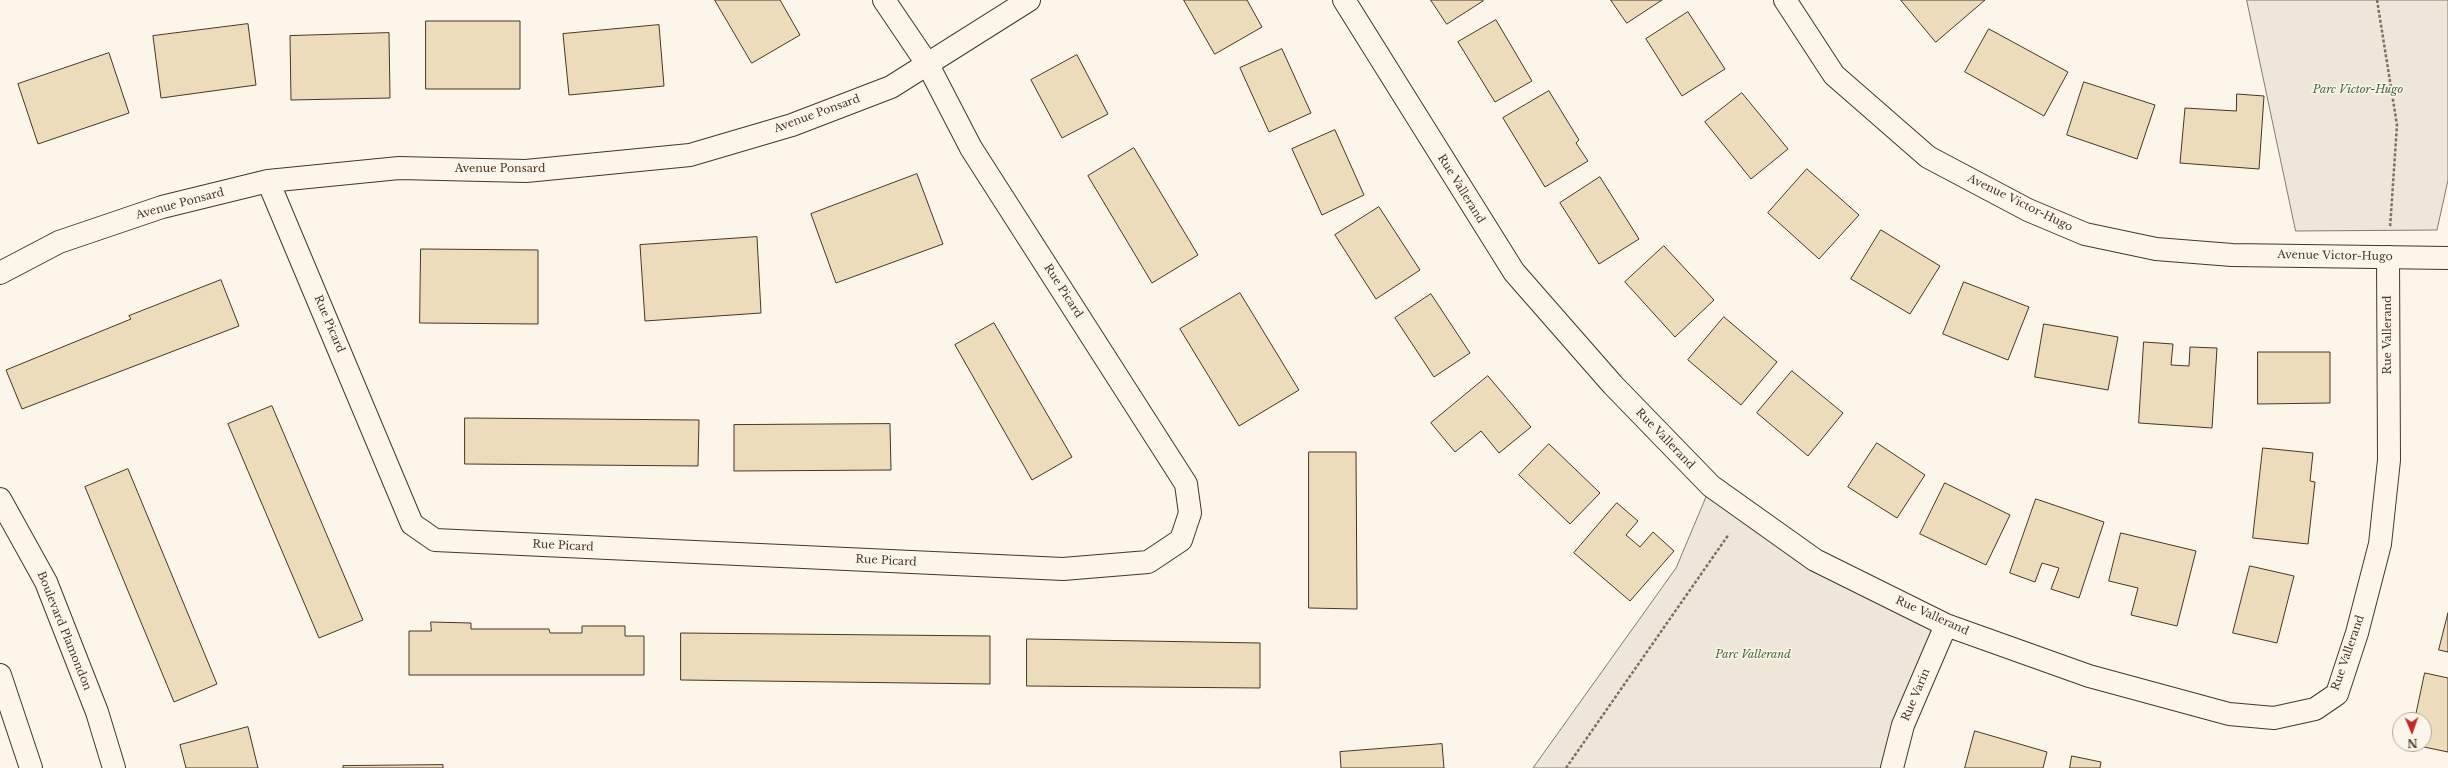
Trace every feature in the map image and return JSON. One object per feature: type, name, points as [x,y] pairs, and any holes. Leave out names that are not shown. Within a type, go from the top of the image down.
[{"type":"street","name":"Rue Picard","points":[[268,181],[412,524],[435,540],[1064,569],[1148,562],[1181,540],[1190,513],[1186,484],[971,148],[928,65],[884,0]]},
{"type":"street","name":"Avenue Ponsard","points":[[0,274],[59,242],[162,206],[268,181],[399,168],[526,171],[690,155],[792,125],[891,87],[1029,0]]},
{"type":"street","name":"Rue Vallerand","points":[[1344,0],[1514,272],[1618,390],[1711,486],[1745,512],[1815,560],[1946,625],[2088,676],[2229,714],[2274,718],[2315,709],[2337,694],[2357,633],[2380,544],[2389,460],[2388,257]]},
{"type":"street","name":"Avenue Victor-Hugo","points":[[1785,0],[1834,75],[1928,156],[2028,210],[2085,234],[2163,250],[2232,255],[2448,258]]},
{"type":"street","name":"Boulevard Plamondon","points":[[0,499],[46,582],[97,712],[114,768]]},
{"type":"street","name":"Rue Varin","points":[[1892,768],[1903,725],[1946,625]]},
{"type":"street","points":[[0,675],[32,768]]},
{"type":"path","points":[[2377,0],[2397,125],[2388,257]]},
{"type":"path","points":[[1566,768],[1745,512]]},
{"type":"green space","name":"Parc Victor-Hugo","points":[[2247,0],[2448,0],[2448,180],[2437,230],[2296,231]]},
{"type":"green space","name":"Parc Vallerand","points":[[1711,486],[1946,625],[1892,768],[1533,768],[1676,568]]},
{"type":"building","points":[[715,0],[780,0],[800,35],[752,63]]},
{"type":"building","points":[[1184,0],[1247,0],[1262,27],[1215,54]]},
{"type":"building","points":[[1431,0],[1483,0],[1483,1],[1447,24]]},
{"type":"building","points":[[1611,0],[1662,0],[1627,23]]},
{"type":"building","points":[[1901,0],[1985,0],[1936,42]]},
{"type":"building","points":[[1688,12],[1725,69],[1682,96],[1646,39]]},
{"type":"building","points":[[1496,20],[1532,81],[1495,102],[1458,42]]},
{"type":"building","points":[[426,21],[520,21],[520,89],[426,89]]},
{"type":"building","points":[[248,24],[256,85],[161,98],[153,36]]},
{"type":"building","points":[[659,25],[664,86],[569,95],[563,34]]},
{"type":"building","points":[[1989,29],[2068,72],[2044,116],[1965,72]]},
{"type":"building","points":[[389,33],[390,98],[291,100],[290,36]]},
{"type":"building","points":[[1282,49],[1311,113],[1269,132],[1240,68]]},
{"type":"building","points":[[109,53],[129,113],[38,144],[18,84]]},
{"type":"building","points":[[1077,55],[1108,114],[1062,138],[1031,80]]},
{"type":"building","points":[[2084,82],[2155,105],[2137,159],[2067,135]]},
{"type":"building","points":[[1549,91],[1579,140],[1576,143],[1588,161],[1545,187],[1503,118]]},
{"type":"building","points":[[1742,93],[1788,149],[1751,179],[1705,122]]},
{"type":"building","points":[[2237,94],[2264,96],[2259,169],[2180,163],[2185,108],[2236,111]]},
{"type":"building","points":[[1335,130],[1364,195],[1322,215],[1292,149]]},
{"type":"building","points":[[1134,148],[1198,255],[1152,283],[1088,176]]},
{"type":"building","points":[[1807,169],[1859,215],[1819,259],[1768,213]]},
{"type":"building","points":[[917,174],[943,244],[836,283],[811,214]]},
{"type":"building","points":[[1600,177],[1639,239],[1599,264],[1560,203]]},
{"type":"building","points":[[1379,207],[1420,270],[1376,299],[1335,235]]},
{"type":"building","points":[[1881,230],[1940,266],[1910,314],[1851,279]]},
{"type":"building","points":[[757,237],[761,313],[645,321],[640,245]]},
{"type":"building","points":[[1664,246],[1714,300],[1675,337],[1625,282]]},
{"type":"building","points":[[421,249],[538,250],[538,324],[420,323]]},
{"type":"building","points":[[221,280],[239,326],[22,409],[6,370],[131,319],[129,316]]},
{"type":"building","points":[[1964,282],[2029,307],[2008,360],[1943,334]]},
{"type":"building","points":[[1240,293],[1299,390],[1239,426],[1180,329]]},
{"type":"building","points":[[1431,294],[1470,353],[1434,377],[1395,318]]},
{"type":"building","points":[[1724,317],[1777,362],[1741,405],[1688,360]]},
{"type":"building","points":[[994,323],[1072,457],[1032,480],[955,345]]},
{"type":"building","points":[[2044,324],[2118,337],[2108,390],[2035,377]]},
{"type":"building","points":[[2144,342],[2173,344],[2171,365],[2189,366],[2190,347],[2217,348],[2212,428],[2139,423]]},
{"type":"building","points":[[2258,352],[2330,352],[2330,403],[2258,404]]},
{"type":"building","points":[[1792,371],[1843,413],[1808,456],[1757,413]]},
{"type":"building","points":[[1488,376],[1531,427],[1499,453],[1481,431],[1455,452],[1431,423]]},
{"type":"building","points":[[272,406],[363,620],[319,638],[228,424]]},
{"type":"building","points":[[465,418],[699,420],[698,466],[465,464]]},
{"type":"building","points":[[890,424],[891,470],[734,471],[734,425]]},
{"type":"building","points":[[1877,443],[1925,475],[1897,518],[1848,487]]},
{"type":"building","points":[[1549,444],[1600,493],[1570,524],[1519,475]]},
{"type":"building","points":[[2263,448],[2313,453],[2310,481],[2315,482],[2308,544],[2253,538]]},
{"type":"building","points":[[1309,452],[1356,452],[1357,609],[1309,608]]},
{"type":"building","points":[[128,469],[217,684],[174,702],[85,487]]},
{"type":"building","points":[[1945,483],[2010,515],[1986,565],[1920,534]]},
{"type":"building","points":[[2036,499],[2104,522],[2079,598],[2051,589],[2059,568],[2042,563],[2035,582],[2010,573]]},
{"type":"building","points":[[1617,503],[1638,521],[1626,535],[1640,547],[1653,532],[1674,551],[1630,601],[1574,553]]},
{"type":"building","points":[[2121,533],[2196,551],[2177,626],[2131,615],[2138,588],[2109,581]]},
{"type":"building","points":[[2250,566],[2294,576],[2277,643],[2233,633]]},
{"type":"building","points":[[2448,613],[2448,652],[2439,650]]},
{"type":"building","points":[[431,622],[471,623],[471,629],[549,629],[550,633],[582,633],[582,626],[625,626],[625,636],[644,636],[644,675],[409,675],[409,631],[431,631]]},
{"type":"building","points":[[681,633],[990,636],[990,684],[681,680]]},
{"type":"building","points":[[1027,639],[1260,643],[1260,688],[1027,686]]},
{"type":"building","points":[[2425,673],[2448,678],[2448,752],[2432,749],[2432,712],[2417,712]]},
{"type":"building","points":[[248,727],[258,768],[186,768],[180,745]]},
{"type":"building","points":[[1975,731],[2047,752],[2043,768],[1965,768]]},
{"type":"building","points":[[1442,744],[1444,768],[1341,768],[1340,752]]},
{"type":"building","points":[[2072,756],[2101,762],[2100,768],[2070,768]]},
{"type":"building","points":[[443,765],[443,768],[343,768],[343,766]]}]
